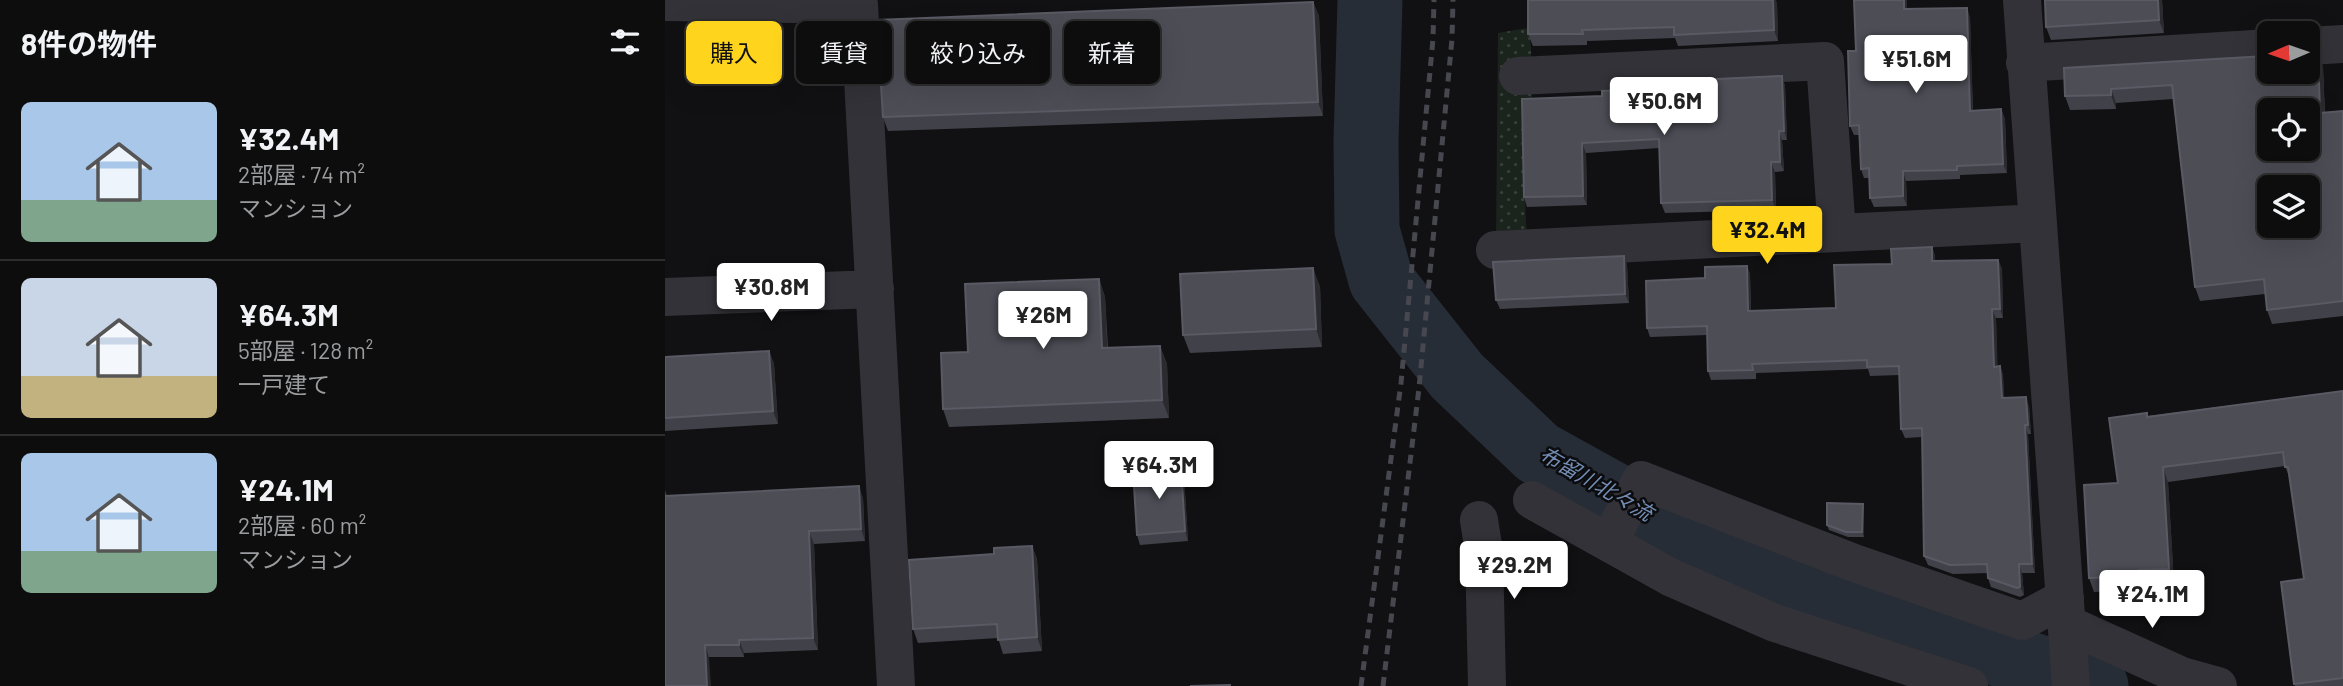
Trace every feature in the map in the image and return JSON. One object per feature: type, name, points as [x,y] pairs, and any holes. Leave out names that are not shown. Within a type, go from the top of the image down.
[{"type":"street","points":[[2022,0],[2071,686]]},
{"type":"street","points":[[665,2],[859,5],[896,686]]},
{"type":"street","points":[[2321,45],[2343,44]]},
{"type":"street","points":[[2025,63],[2257,49]]},
{"type":"street","points":[[1518,76],[1825,61],[1837,233]]},
{"type":"street","points":[[1495,250],[2037,223]]},
{"type":"street","points":[[665,297],[875,289]]},
{"type":"street","points":[[1609,542],[1641,480],[1854,563],[2022,621],[2067,619],[2182,676],[2218,686]]},
{"type":"street","points":[[1532,500],[1670,577],[1775,623],[1969,686]]},
{"type":"street","points":[[1479,520],[1483,552],[1487,686]]},
{"type":"shaded area","points":[[1528,28],[1532,103],[1521,106],[1527,244],[1496,244],[1498,33]]},
{"type":"building","points":[[1528,0],[1773,0],[1774,30],[1674,35],[1674,27],[1582,30],[1583,34],[1528,34]]},
{"type":"building","points":[[1854,0],[1904,0],[1904,9],[1967,8],[1970,111],[2001,109],[2003,164],[1957,166],[1957,170],[1903,171],[1903,196],[1870,198],[1869,168],[1861,169],[1859,125],[1850,126],[1848,51],[1856,51]]},
{"type":"building","points":[[2045,0],[2158,0],[2159,20],[2046,27]]},
{"type":"building","points":[[1313,2],[1318,102],[883,117],[881,84],[892,84],[892,21],[877,20]]},
{"type":"building","points":[[2257,57],[2257,84],[2319,84],[2320,98],[2257,98],[2257,161],[2320,161],[2320,113],[2343,111],[2343,301],[2267,310],[2264,279],[2195,287],[2172,85],[2111,89],[2111,95],[2065,96],[2064,68]]},
{"type":"building","points":[[1782,76],[1784,131],[1779,131],[1780,162],[1771,162],[1772,200],[1661,203],[1659,139],[1582,143],[1583,196],[1524,197],[1522,99],[1602,96],[1602,91],[1677,88],[1676,81]]},
{"type":"building","points":[[1932,247],[1932,261],[1998,260],[2000,309],[1992,309],[1994,367],[2000,366],[2002,398],[2026,397],[2028,425],[2025,425],[2032,564],[2019,564],[2020,587],[2017,588],[1988,578],[1987,564],[1950,565],[1924,556],[1922,428],[1901,429],[1899,366],[1867,367],[1867,360],[1752,364],[1753,370],[1708,371],[1707,326],[1647,328],[1646,281],[1705,278],[1705,267],[1747,266],[1748,311],[1836,308],[1834,265],[1892,264],[1891,249]]},
{"type":"building","points":[[1624,256],[1625,294],[1496,300],[1493,262]]},
{"type":"building","points":[[1313,268],[1316,329],[1183,335],[1180,274]]},
{"type":"building","points":[[1099,279],[1102,348],[1160,346],[1162,400],[943,409],[941,353],[968,352],[965,284]]},
{"type":"building","points":[[769,351],[773,411],[665,418],[665,357]]},
{"type":"building","points":[[2343,391],[2343,678],[2294,684],[2281,582],[2304,579],[2288,467],[2285,467],[2283,452],[2163,467],[2169,569],[2139,570],[2139,576],[2089,578],[2084,485],[2118,483],[2109,418],[2147,413],[2147,417]]},
{"type":"building","points":[[1181,467],[1185,531],[1137,535],[1133,469]]},
{"type":"building","points":[[859,486],[861,529],[809,531],[813,638],[739,640],[739,645],[705,645],[707,686],[665,686],[665,496]]},
{"type":"building","points":[[1827,503],[1863,504],[1862,532],[1846,532],[1827,525]]},
{"type":"building","points":[[1032,546],[1037,637],[998,640],[997,624],[913,629],[909,560],[994,554],[994,548]]},
{"type":"waterway","name":"布留川北々流","points":[[1370,0],[1366,142],[1367,230],[1381,280],[1457,376],[1538,453],[1670,526],[1821,596],[2096,686]]},
{"type":"railway","points":[[1361,686],[1401,383],[1433,39],[1434,0]]},
{"type":"railway","points":[[1383,686],[1419,388],[1452,39],[1453,0]]}]
